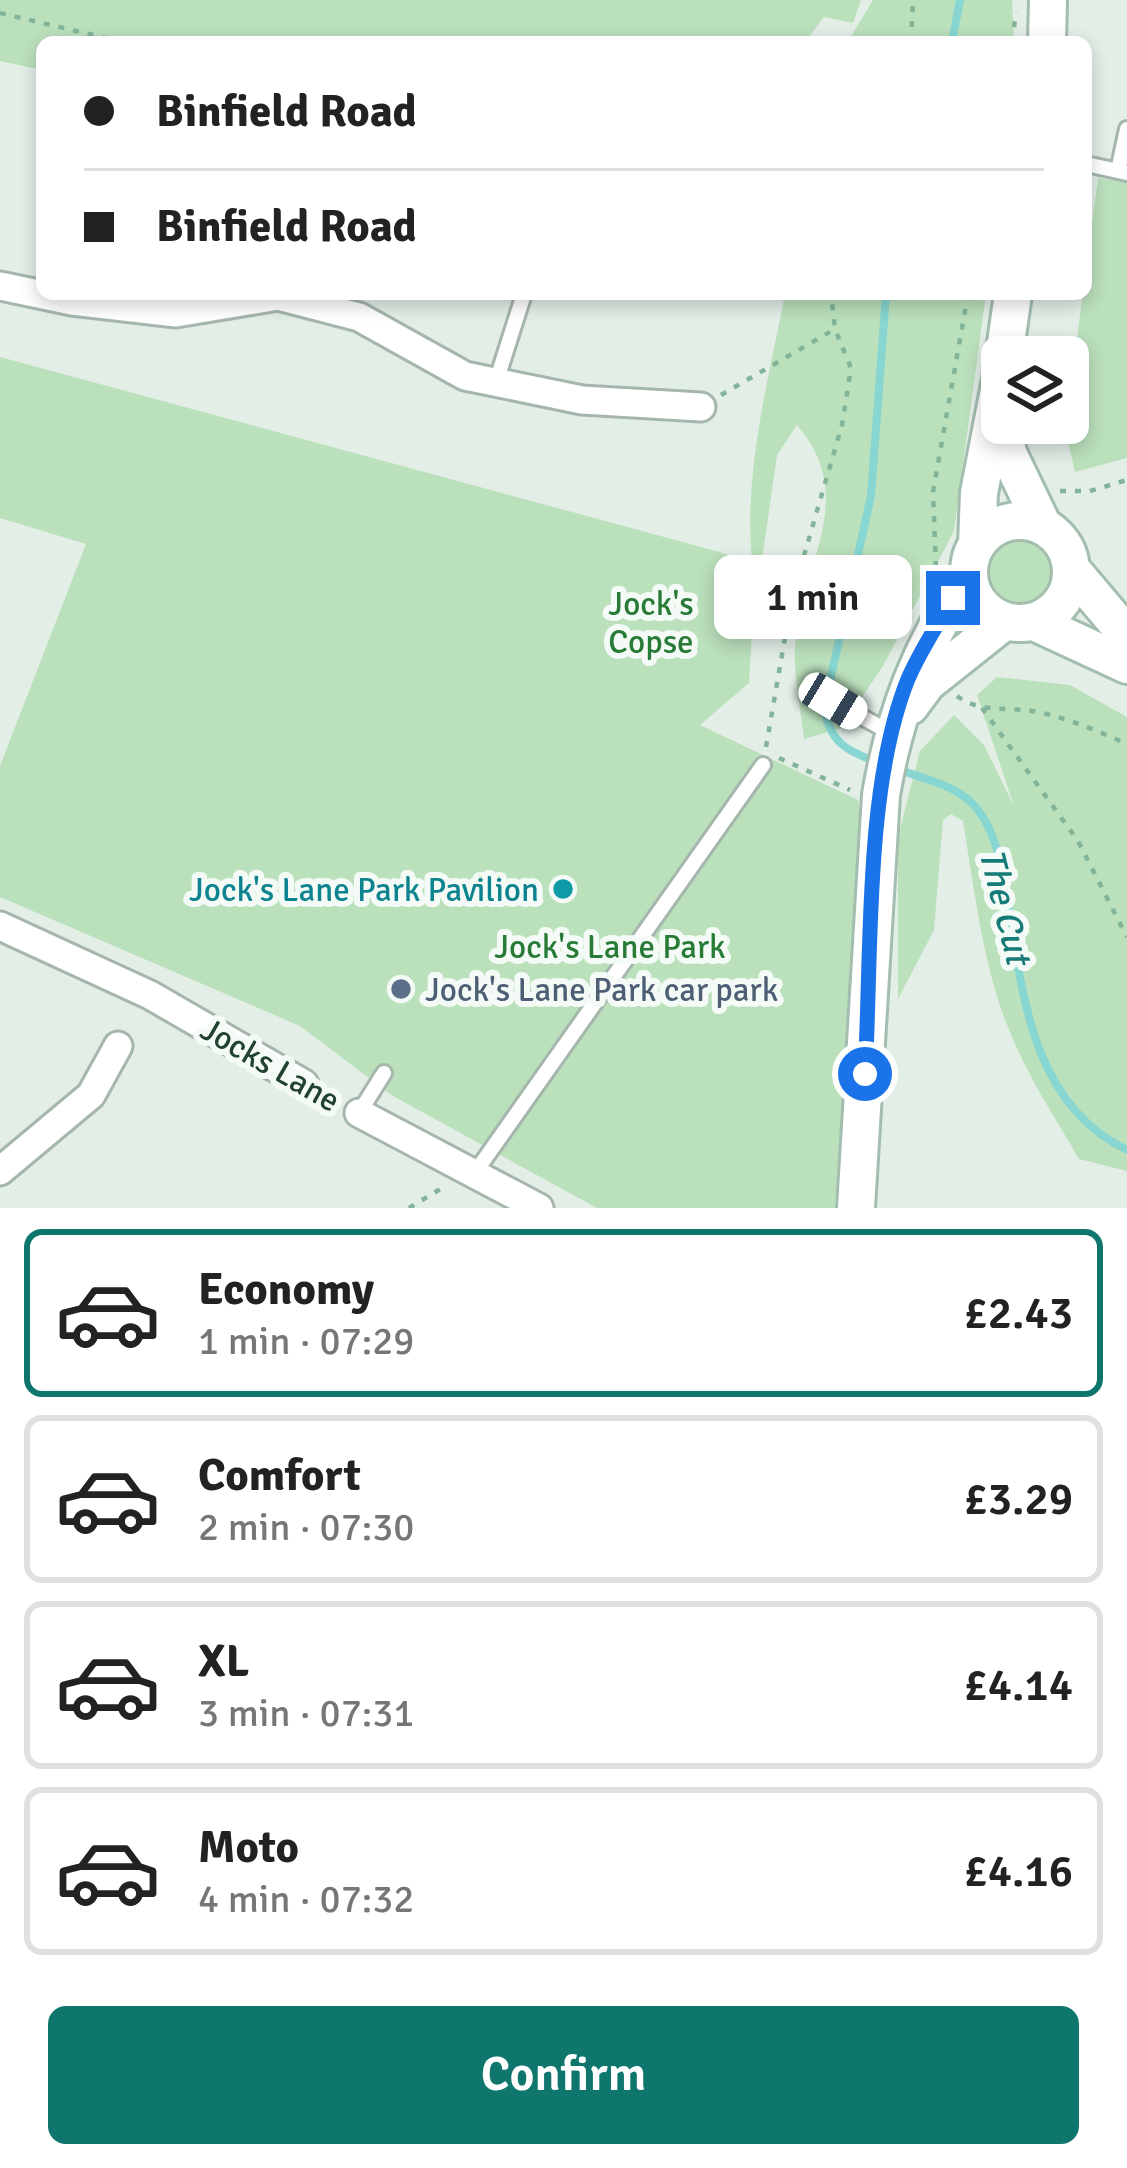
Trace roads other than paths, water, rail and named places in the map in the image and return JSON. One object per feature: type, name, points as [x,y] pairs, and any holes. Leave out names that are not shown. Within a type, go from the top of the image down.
[{"type":"main road","points":[[1047,36],[1048,0]]},
{"type":"main road","points":[[1007,336],[1012,300]]},
{"type":"main road","points":[[856,1208],[874,1031],[881,798],[891,733],[908,680],[961,566],[991,444]]},
{"type":"main road","points":[[1007,444],[1063,544],[1072,570],[1127,635]]},
{"type":"main road","points":[[961,566],[1013,521],[1044,508]]},
{"type":"main road","points":[[961,566],[980,604],[1127,665]]},
{"type":"main road","points":[[891,733],[927,683],[1019,622],[1062,602],[1072,570]]},
{"type":"street","points":[[0,286],[36,292]]},
{"type":"street","points":[[87,300],[176,313],[254,300]]},
{"type":"street","points":[[304,300],[359,317],[465,376],[582,400],[701,407]]},
{"type":"street","name":"Jocks Lane","points":[[0,926],[150,995],[304,1084]]},
{"type":"street","points":[[0,1171],[91,1095],[118,1046]]},
{"type":"street","name":"Jocks Lane","points":[[359,1113],[539,1208]]},
{"type":"lane","points":[[1092,165],[1122,172],[1127,129]]},
{"type":"lane","points":[[496,382],[522,300]]},
{"type":"lane","points":[[833,701],[891,733]]},
{"type":"lane","points":[[469,1171],[763,765]]},
{"type":"lane","points":[[359,1113],[384,1073]]},
{"type":"waterway","name":"The Cut","points":[[953,36],[960,0]]},
{"type":"waterway","name":"The Cut","points":[[877,762],[841,744],[824,708],[871,496],[886,300]]},
{"type":"waterway","name":"The Cut","points":[[897,769],[961,794],[985,820],[999,856],[1027,1011],[1038,1045],[1071,1106],[1127,1150]]},
{"type":"place","name":"Jock's Lane Park Pavilion","points":[[563,889]]},
{"type":"place","name":"Jock's Lane Park car park","points":[[401,989]]},
{"type":"park label","name":"Jock's Copse","points":[[651,622]]},
{"type":"park label","name":"Jock's Lane Park","points":[[610,946]]}]
